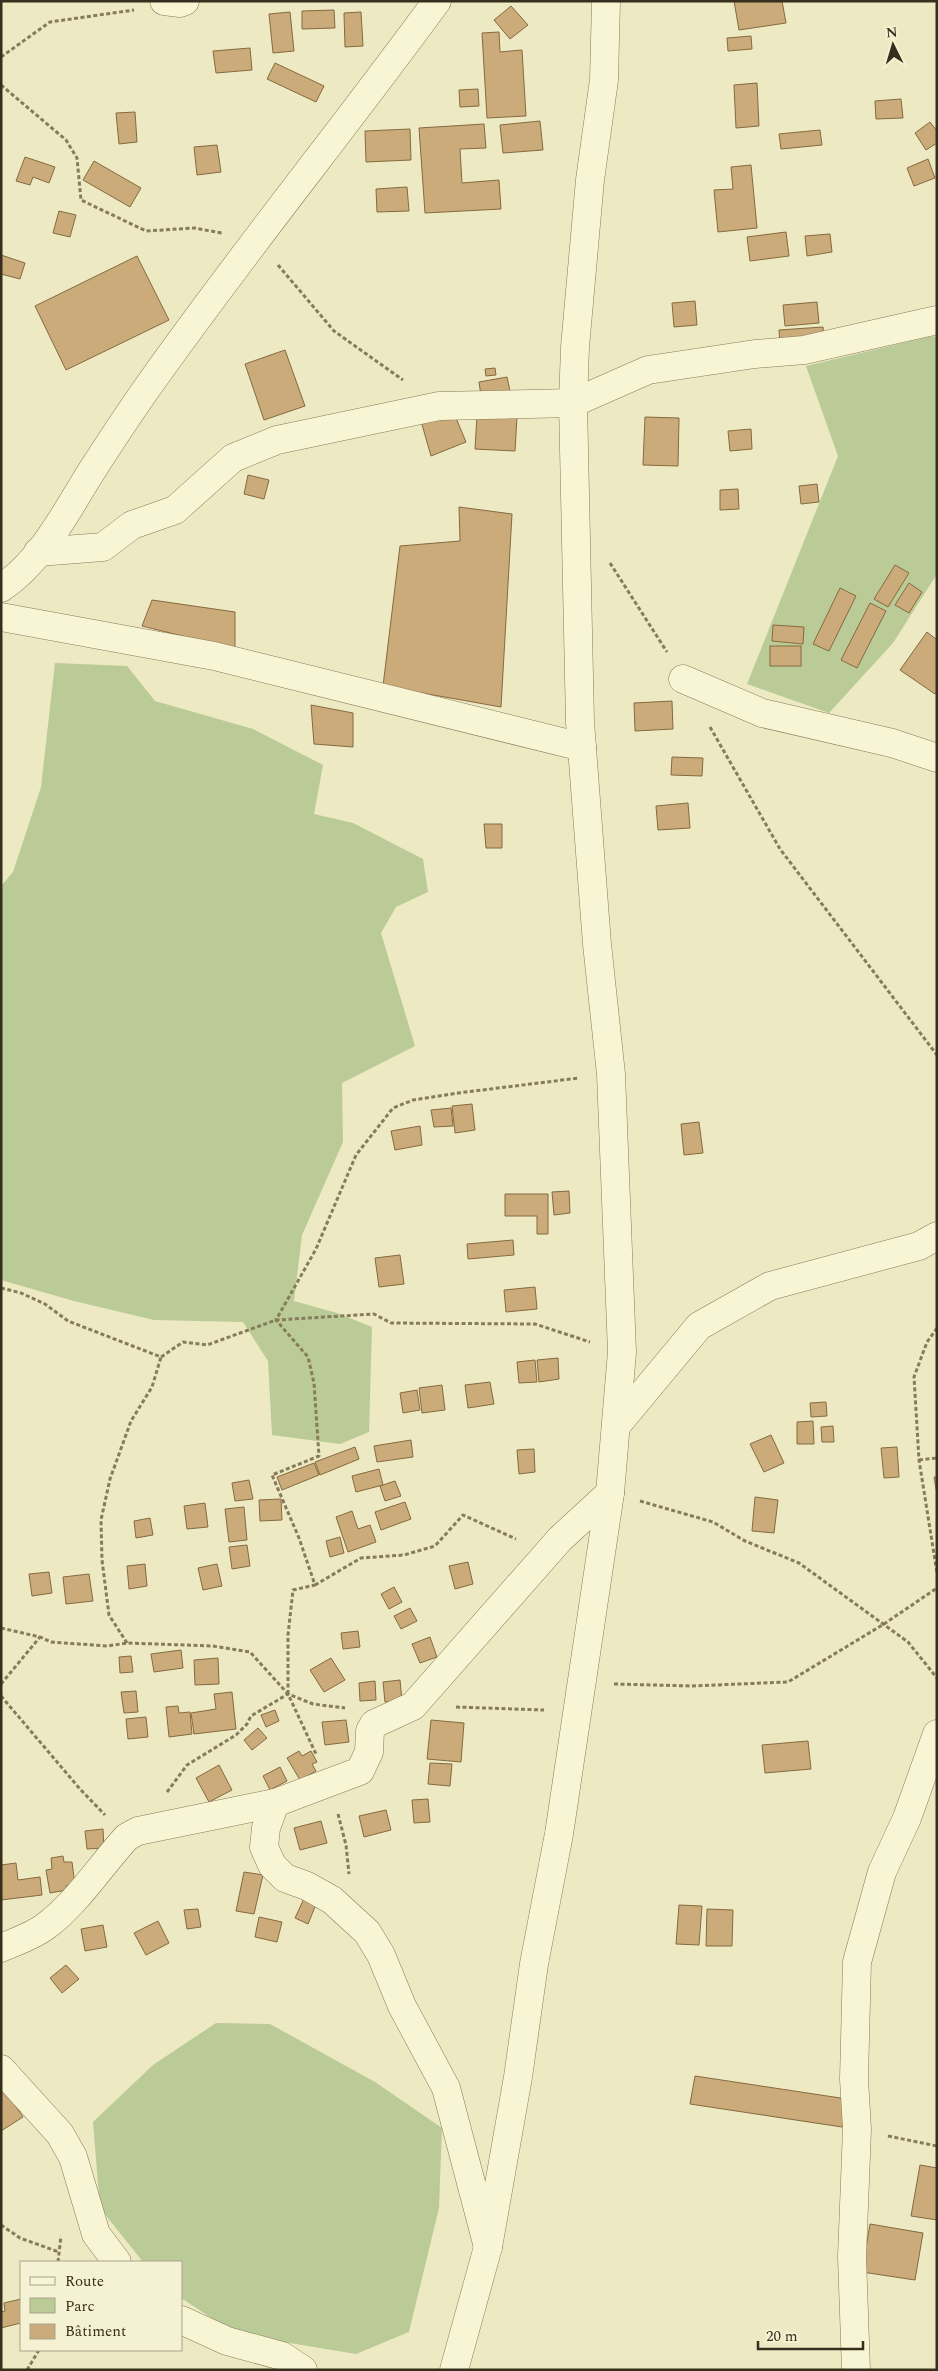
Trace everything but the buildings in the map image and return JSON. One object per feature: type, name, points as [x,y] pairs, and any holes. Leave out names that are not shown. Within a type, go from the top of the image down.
[{"type":"street","points":[[1,588],[16,578],[38,552],[147,387],[256,239],[373,90],[437,1]]},
{"type":"street","points":[[454,2370],[488,2247],[518,2077],[534,1964],[559,1834],[610,1493],[622,1352],[610,1074],[582,747],[573,403],[575,347],[590,180],[604,80],[606,1]]},
{"type":"street","points":[[38,552],[102,547],[132,525],[175,510],[232,458],[277,440],[438,406],[573,403],[648,370],[754,354],[804,350],[937,320]]},
{"type":"street","points":[[1,617],[214,656],[582,747]]},
{"type":"street","points":[[683,679],[762,713],[892,742],[937,758]]},
{"type":"street","points":[[616,1426],[699,1326],[770,1286],[919,1246],[937,1236]]},
{"type":"street","points":[[1,1948],[28,1937],[58,1916],[127,1837],[138,1830],[275,1803],[360,1771],[369,1752],[370,1731],[374,1724],[413,1706],[560,1539],[610,1493]]},
{"type":"street","points":[[856,2370],[852,2256],[857,2129],[854,2079],[857,1962],[882,1872],[907,1818],[937,1734]]},
{"type":"street","points":[[275,1803],[266,1828],[264,1847],[272,1865],[285,1878],[307,1886],[332,1900],[367,1932],[382,1955],[402,2006],[446,2088],[488,2247]]},
{"type":"street","points":[[1,2069],[60,2134],[73,2157],[96,2234],[116,2261]]},
{"type":"street","points":[[182,2320],[227,2341],[282,2356],[303,2370]]},
{"type":"path","points":[[1,57],[50,22],[176,2]]},
{"type":"path","points":[[1,84],[66,140],[77,158],[81,200],[146,231],[194,228],[256,239],[334,331],[438,406]]},
{"type":"path","points":[[606,557],[683,679]]},
{"type":"path","points":[[707,721],[780,849],[937,1055]]},
{"type":"path","points":[[276,1320],[316,1248],[356,1155],[393,1108],[413,1100],[449,1094],[610,1074]]},
{"type":"path","points":[[1,1288],[21,1293],[45,1304],[68,1321],[161,1357]]},
{"type":"path","points":[[127,1643],[109,1615],[102,1560],[101,1520],[110,1480],[131,1421],[152,1387],[161,1357],[183,1342],[207,1346],[276,1320],[374,1314],[391,1324],[484,1322],[535,1324],[622,1352]]},
{"type":"path","points":[[276,1320],[308,1357],[314,1383],[319,1456],[272,1475],[302,1545],[315,1585]]},
{"type":"path","points":[[937,1328],[927,1342],[914,1377],[919,1460],[937,1573]]},
{"type":"path","points":[[919,1460],[937,1458]]},
{"type":"path","points":[[610,1493],[713,1522],[745,1540],[799,1563],[908,1642],[937,1678]]},
{"type":"path","points":[[288,1694],[288,1635],[293,1590],[315,1585],[360,1558],[404,1555],[435,1546],[463,1515],[513,1539],[560,1539]]},
{"type":"path","points":[[583,1683],[691,1686],[788,1682],[884,1624],[937,1588]]},
{"type":"path","points":[[1,1628],[40,1637],[51,1642],[107,1646],[127,1643],[213,1646],[250,1652],[288,1694],[329,1782],[346,1845],[354,1919]]},
{"type":"path","points":[[1,1684],[40,1637]]},
{"type":"path","points":[[1,1696],[100,1813],[107,1817]]},
{"type":"path","points":[[857,2129],[937,2146]]},
{"type":"path","points":[[1,2225],[20,2238],[59,2252]]},
{"type":"path","points":[[27,2370],[38,2351]]},
{"type":"green space","points":[[932,336],[937,337],[937,574],[893,643],[829,713],[747,684],[838,456],[806,366]]},
{"type":"green space","points":[[55,663],[127,666],[155,701],[253,729],[323,765],[314,814],[353,823],[423,859],[428,892],[396,907],[381,933],[415,1046],[342,1083],[343,1142],[302,1235],[294,1301],[337,1313],[372,1327],[369,1432],[340,1444],[272,1435],[268,1361],[243,1322],[154,1320],[74,1301],[1,1280],[1,886],[13,872],[41,787]]},
{"type":"green space","points":[[216,2023],[270,2024],[375,2082],[442,2128],[439,2208],[409,2332],[356,2354],[236,2334],[182,2299],[182,2261],[142,2261],[100,2208],[93,2122],[153,2065]]}]
